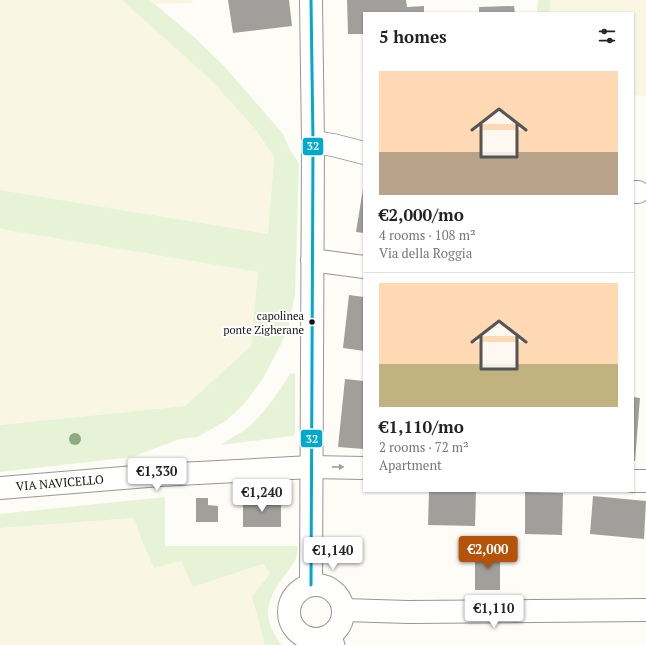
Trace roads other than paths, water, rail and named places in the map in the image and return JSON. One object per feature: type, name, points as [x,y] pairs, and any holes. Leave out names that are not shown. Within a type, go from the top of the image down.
[{"type":"street","points":[[310,585],[313,142],[311,0]]},
{"type":"street","points":[[313,142],[333,145],[363,153]]},
{"type":"street","points":[[312,260],[363,267]]},
{"type":"street","name":"VIA NAVICELLO","points":[[0,488],[160,475],[311,467],[363,468]]},
{"type":"street","points":[[634,481],[646,481]]},
{"type":"street","points":[[310,585],[320,585],[329,588],[336,593],[344,610],[337,638],[329,636],[314,642],[298,633],[292,626],[288,609],[295,593],[310,585]]},
{"type":"street","points":[[344,610],[416,612],[646,610]]},
{"type":"place","name":"capolinea ponte Zigherane","points":[[312,322]]}]
